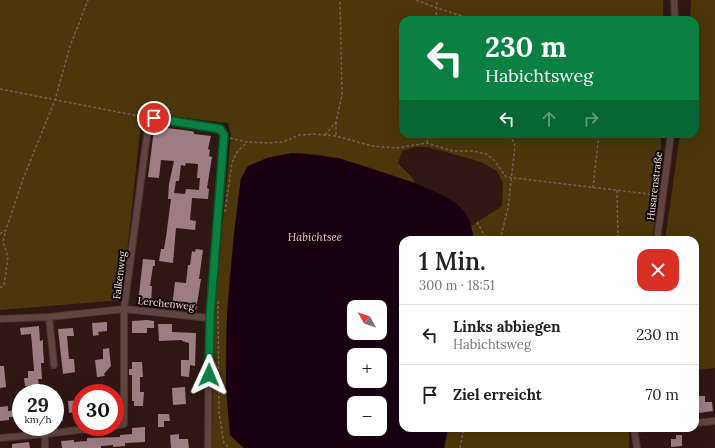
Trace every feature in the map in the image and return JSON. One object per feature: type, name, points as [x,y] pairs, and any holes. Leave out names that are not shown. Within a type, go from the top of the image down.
[{"type":"street","points":[[674,0],[675,16]]},
{"type":"street","points":[[149,120],[154,118],[220,129],[224,135],[210,318],[208,448]]},
{"type":"street","name":"Falkenweg","points":[[124,384],[124,309],[149,120]]},
{"type":"street","name":"Husarenstraße","points":[[658,236],[670,138]]},
{"type":"street","name":"Lerchenweg","points":[[0,318],[49,317],[124,309],[210,318]]},
{"type":"street","points":[[49,317],[54,365]]},
{"type":"street","points":[[699,423],[715,421]]},
{"type":"street","points":[[635,432],[637,448]]},
{"type":"street","points":[[0,438],[22,436]]},
{"type":"street","points":[[45,436],[46,448]]},
{"type":"path","points":[[0,288],[4,285],[8,257],[3,242],[6,230],[23,179],[55,100],[70,46],[88,0]]},
{"type":"path","points":[[336,136],[336,122],[342,95],[340,0]]},
{"type":"path","points":[[416,0],[462,16]]},
{"type":"path","points":[[436,16],[437,0]]},
{"type":"path","points":[[0,89],[146,118],[149,120]]},
{"type":"path","points":[[326,135],[336,122]]},
{"type":"path","points":[[224,135],[233,140],[247,142],[283,142],[300,135],[326,135],[336,136],[372,146],[396,148],[427,143],[453,151],[473,151],[486,154],[494,160],[506,177],[659,195]]},
{"type":"path","points":[[427,143],[428,138]]},
{"type":"path","points":[[501,236],[508,208],[510,177],[515,146],[512,138]]},
{"type":"path","points":[[593,188],[599,138]]},
{"type":"path","points":[[225,213],[232,163],[237,152],[247,142]]},
{"type":"path","points":[[617,190],[616,204],[618,236]]},
{"type":"path","points":[[477,222],[485,236]]},
{"type":"path","points":[[0,234],[6,230]]},
{"type":"path","points":[[218,300],[219,412],[224,448]]},
{"type":"path","points":[[460,448],[463,432]]},
{"type":"path","points":[[224,443],[229,448]]},
{"type":"shaded area","points":[[0,0],[663,0],[663,16],[399,16],[399,138],[661,138],[660,190],[653,236],[473,236],[471,226],[502,206],[503,183],[497,171],[481,162],[428,147],[417,147],[402,151],[398,163],[415,183],[362,165],[323,155],[303,153],[285,154],[265,159],[241,178],[227,308],[226,386],[230,435],[244,448],[212,448],[214,318],[231,135],[228,123],[142,113],[122,300],[0,310]]},
{"type":"shaded area","points":[[691,0],[715,0],[715,368],[699,370],[699,236],[666,236],[679,138],[699,138],[699,16],[690,16]]},
{"type":"shaded area","points":[[447,432],[629,432],[629,448],[444,448]]},
{"type":"water","name":"Habichtsee","points":[[293,153],[338,158],[415,183],[456,203],[464,211],[470,222],[473,236],[399,236],[399,432],[447,432],[444,448],[244,448],[230,435],[226,385],[227,316],[234,234],[241,178],[248,166],[267,158]]},
{"type":"building","points":[[167,128],[191,131],[194,132],[194,134],[211,136],[208,149],[210,150],[209,156],[212,157],[207,188],[209,189],[208,199],[192,198],[190,220],[196,221],[195,230],[176,228],[173,263],[159,261],[161,249],[164,249],[166,237],[171,199],[168,199],[169,184],[174,161],[161,160],[159,178],[148,177],[154,129],[167,130]],"holes":[[[186,163],[198,164],[197,178],[200,178],[199,190],[186,189],[185,194],[174,193],[176,181],[179,181],[181,165],[185,166]]]},
{"type":"building","points":[[196,249],[203,250],[199,279],[201,279],[196,310],[172,307],[175,282],[186,283],[188,265],[190,265],[192,251],[195,252]]},
{"type":"building","points":[[143,259],[155,260],[150,286],[152,286],[151,305],[138,303]]},
{"type":"building","points":[[132,321],[154,321],[154,328],[147,328],[147,333],[132,333]]},
{"type":"building","points":[[107,322],[107,331],[98,332],[99,335],[93,336],[92,323]]},
{"type":"building","points":[[158,324],[172,324],[172,332],[196,333],[195,366],[190,365],[189,377],[181,376],[181,360],[189,360],[189,343],[182,340],[159,341]]},
{"type":"building","points":[[39,326],[40,341],[43,340],[44,363],[41,363],[42,379],[38,379],[39,384],[25,384],[24,378],[28,378],[28,371],[34,371],[32,345],[31,334],[21,335],[20,328]]},
{"type":"building","points":[[73,328],[74,336],[67,336],[69,359],[74,359],[75,372],[63,374],[58,329]]},
{"type":"building","points":[[109,348],[111,366],[104,374],[105,376],[97,377],[95,360],[103,359],[103,349]]},
{"type":"building","points":[[132,362],[142,362],[143,377],[140,377],[140,392],[144,392],[143,406],[134,406],[134,401],[132,401],[132,375],[129,375],[129,369],[132,369]]},
{"type":"building","points":[[0,366],[4,366],[6,387],[0,388]]},
{"type":"building","points":[[185,387],[186,404],[173,405],[172,388]]},
{"type":"building","points":[[699,396],[705,396],[705,402],[712,402],[713,411],[699,413]]},
{"type":"building","points":[[68,401],[72,401],[72,412],[69,413]]},
{"type":"building","points":[[8,406],[8,411],[12,410],[12,417],[9,417],[9,420],[0,421],[0,407]]},
{"type":"building","points":[[158,414],[169,414],[170,421],[164,421],[164,427],[158,427]]},
{"type":"building","points":[[145,427],[145,442],[125,443],[125,446],[101,446],[101,448],[62,448],[61,441],[74,440],[74,442],[87,441],[87,438],[120,437],[124,435],[132,434],[132,428]]},
{"type":"building","points":[[179,434],[179,439],[188,439],[189,448],[171,448],[170,435]]},
{"type":"building","points":[[676,435],[682,435],[682,446],[671,447],[671,439],[676,439]]},
{"type":"building","points":[[29,442],[30,448],[12,448],[12,444]]},
{"type":"route","points":[[154,118],[220,129],[224,135],[210,318],[209,375]]}]
